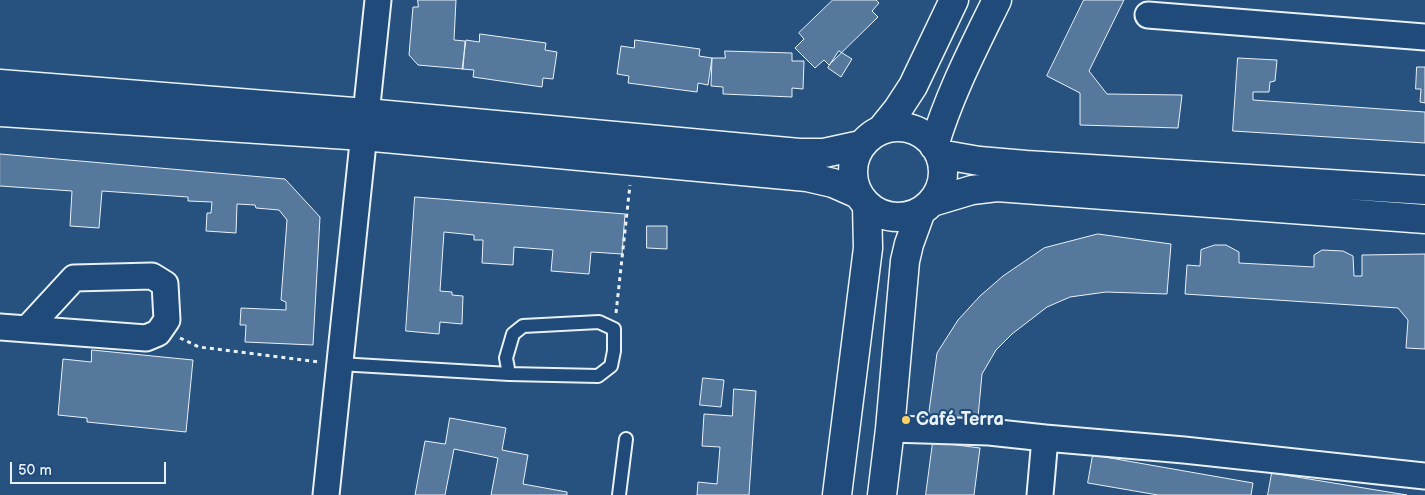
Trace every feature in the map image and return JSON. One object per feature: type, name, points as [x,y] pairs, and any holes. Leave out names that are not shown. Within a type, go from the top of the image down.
[{"type":"main road","points":[[837,495],[868,248],[862,200],[854,182],[853,169],[855,157],[898,109],[913,86],[954,0]]},
{"type":"main road","points":[[936,150],[942,121],[961,74],[998,1]]},
{"type":"main road","points":[[0,84],[365,125],[633,162],[807,177],[833,183],[862,200],[879,213],[893,217],[907,216],[926,206],[972,190],[1005,187],[1425,219]]},
{"type":"main road","points":[[0,112],[365,125],[799,154],[830,152],[871,138],[895,127],[910,129],[924,135],[936,150],[943,171],[940,187],[926,206],[911,235],[905,261],[890,429],[882,495]]},
{"type":"main road","points":[[936,150],[979,161],[1026,165],[1425,190]]},
{"type":"street","points":[[326,495],[378,0]]},
{"type":"street","points":[[1148,16],[1425,37]]},
{"type":"street","points":[[0,327],[26,329],[146,338],[158,333],[167,320],[165,284],[152,276],[74,278],[26,329]]},
{"type":"street","points":[[890,429],[989,432],[1184,450],[1425,476]]},
{"type":"street","points":[[1040,495],[1045,438]]},
{"type":"lane","points":[[339,364],[509,374],[598,376],[611,366],[614,351],[614,329],[599,322],[523,326],[513,334],[506,358],[509,374]]},
{"type":"lane","points":[[619,495],[626,439]]},
{"type":"path","points":[[614,329],[633,162]]},
{"type":"path","points":[[162,329],[199,347],[339,364]]},
{"type":"building","points":[[418,0],[456,0],[454,40],[465,41],[463,69],[418,65],[409,55],[413,7],[418,7]]},
{"type":"building","points":[[833,0],[876,0],[879,3],[872,11],[878,17],[829,65],[824,60],[815,68],[795,48],[804,39],[799,33]]},
{"type":"building","points":[[1084,0],[1124,0],[1089,71],[1107,94],[1182,95],[1178,128],[1080,125],[1080,93],[1047,76]]},
{"type":"building","points":[[480,34],[546,43],[545,50],[557,52],[553,79],[543,78],[542,87],[473,77],[474,70],[462,69],[466,40],[479,42]]},
{"type":"building","points":[[635,40],[700,49],[699,56],[712,58],[708,85],[698,83],[697,92],[628,83],[629,76],[617,74],[621,46],[634,48]]},
{"type":"building","points":[[725,51],[792,53],[792,61],[804,61],[803,89],[792,88],[792,97],[723,94],[723,87],[711,86],[712,58],[725,58]]},
{"type":"building","points":[[839,51],[852,59],[841,77],[828,68]]},
{"type":"building","points":[[1238,58],[1277,60],[1275,81],[1270,82],[1269,92],[1253,92],[1253,100],[1425,112],[1425,143],[1233,131]]},
{"type":"building","points":[[1417,67],[1425,67],[1425,103],[1420,102],[1421,89],[1416,89]]},
{"type":"building","points":[[0,154],[285,179],[320,217],[313,345],[245,342],[246,325],[240,325],[241,308],[286,310],[286,302],[281,300],[287,220],[279,210],[256,208],[255,205],[237,204],[236,233],[206,231],[207,213],[211,213],[212,202],[188,201],[188,197],[102,191],[99,228],[70,226],[72,191],[0,186]]},
{"type":"building","points":[[415,197],[625,214],[622,254],[591,252],[589,274],[551,271],[553,250],[514,247],[513,265],[482,263],[483,240],[474,240],[474,235],[444,232],[440,291],[452,292],[452,295],[463,296],[462,324],[440,322],[439,334],[406,331]]},
{"type":"building","points":[[647,226],[667,226],[667,249],[647,248]]},
{"type":"building","points":[[1098,234],[1171,244],[1167,294],[1106,292],[1070,297],[1047,307],[1012,334],[996,350],[982,374],[977,428],[927,426],[937,353],[958,320],[980,296],[1003,276],[1044,248]]},
{"type":"building","points":[[1215,245],[1226,245],[1239,252],[1239,263],[1314,267],[1314,255],[1322,250],[1343,251],[1353,256],[1354,276],[1362,276],[1362,255],[1425,254],[1425,349],[1406,348],[1408,320],[1398,308],[1185,294],[1187,265],[1200,266],[1201,250]]},
{"type":"building","points":[[92,350],[193,360],[186,432],[87,422],[87,418],[58,415],[63,359],[91,362]]},
{"type":"building","points":[[703,378],[724,380],[721,407],[700,405]]},
{"type":"building","points":[[734,389],[756,391],[749,495],[697,495],[698,482],[717,484],[720,447],[702,446],[704,414],[732,416]]},
{"type":"building","points":[[450,418],[506,428],[502,450],[528,455],[523,484],[567,492],[567,495],[491,495],[498,458],[454,449],[445,495],[415,495],[425,441],[445,444]]},
{"type":"building","points":[[933,442],[980,448],[974,495],[926,495]]},
{"type":"building","points":[[1093,455],[1253,483],[1251,495],[1158,495],[1088,483]]},
{"type":"building","points":[[1272,473],[1407,495],[1268,495]]},
{"type":"place","name":"Café Terra","points":[[906,420]]}]
